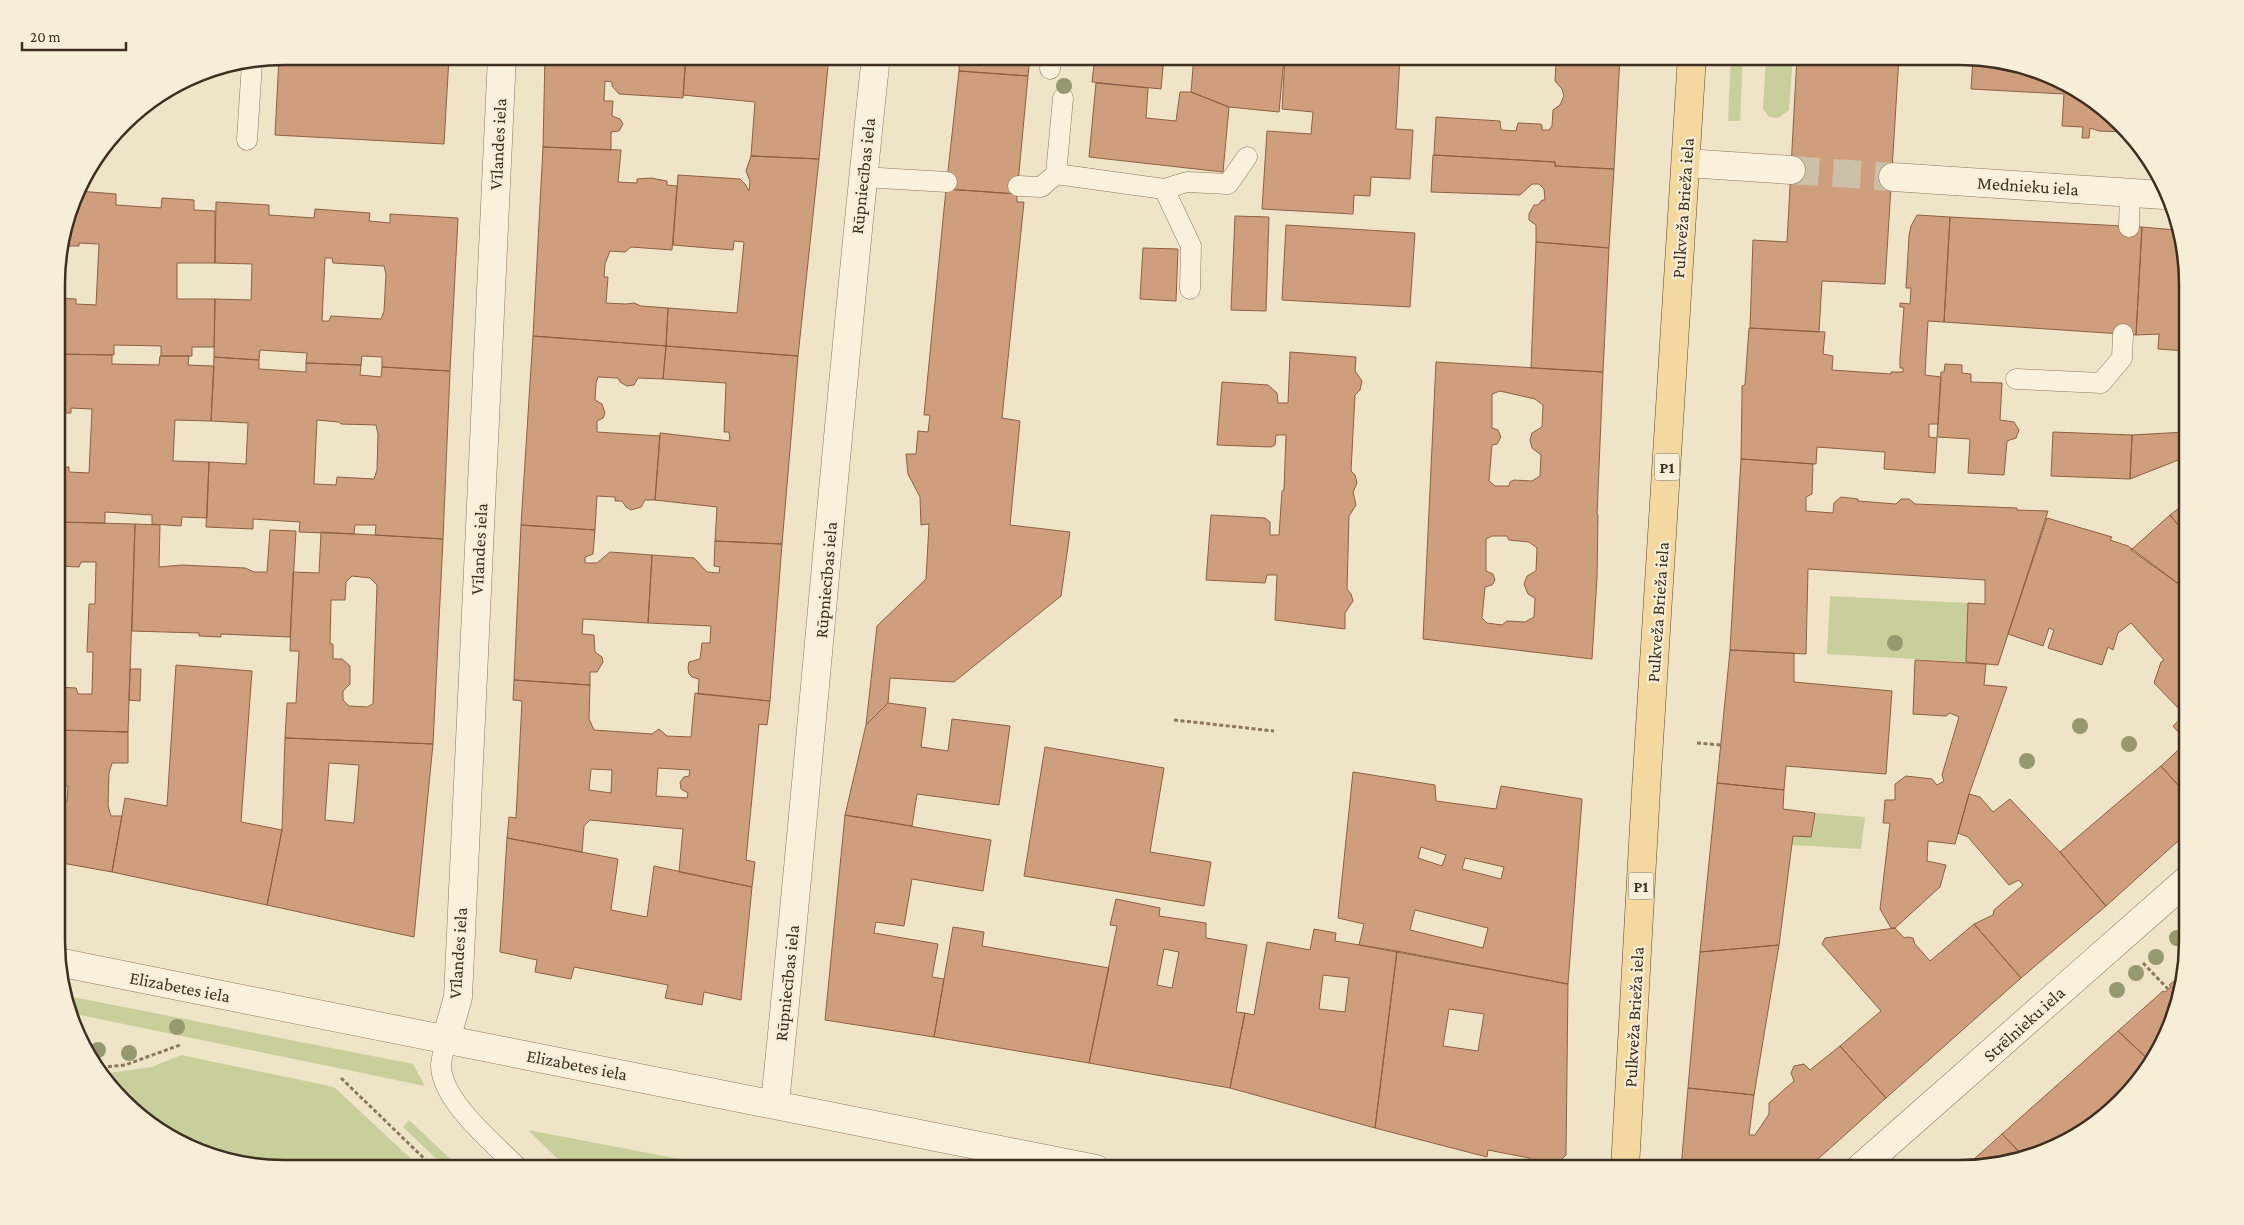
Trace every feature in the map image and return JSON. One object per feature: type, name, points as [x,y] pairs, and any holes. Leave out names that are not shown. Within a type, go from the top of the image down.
[{"type":"main road","name":"Pulkveža Brieža iela","points":[[1625,1160],[1646,790],[1691,65]]},
{"type":"street","name":"Vīlandes iela","points":[[446,1040],[458,997],[502,65]]},
{"type":"street","name":"Rūpniecības iela","points":[[775,1103],[875,65]]},
{"type":"street","points":[[1686,163],[1791,170]]},
{"type":"street","name":"Mednieku iela","points":[[1893,177],[2159,194]]},
{"type":"street","name":"Strēlnieku iela","points":[[1869,1160],[2179,887]]},
{"type":"street","name":"Elizabetes iela","points":[[66,964],[1056,1160]]},
{"type":"lane","points":[[247,140],[252,67]]},
{"type":"lane","points":[[1018,186],[1041,187],[1056,174],[1063,98]]},
{"type":"lane","points":[[1056,174],[1164,189],[1187,182],[1228,184],[1247,157]]},
{"type":"lane","points":[[863,177],[947,182]]},
{"type":"lane","points":[[1164,189],[1191,246],[1190,289]]},
{"type":"lane","points":[[2129,227],[2130,192]]},
{"type":"lane","points":[[2016,379],[2101,383],[2122,358],[2123,334]]},
{"type":"lane","points":[[446,1040],[441,1065],[444,1084],[454,1102],[510,1160]]},
{"type":"path","points":[[1174,720],[1274,731]]},
{"type":"path","points":[[1697,743],[1721,745]]},
{"type":"path","points":[[105,1067],[124,1065],[180,1045]]},
{"type":"path","points":[[341,1078],[426,1160]]},
{"type":"green space","points":[[1731,65],[1743,65],[1740,121],[1728,121]]},
{"type":"green space","points":[[1765,65],[1792,65],[1789,110],[1778,118],[1769,117],[1763,109]]},
{"type":"green space","points":[[1830,596],[1968,603],[1966,662],[1827,654]]},
{"type":"green space","points":[[1815,813],[1865,817],[1861,849],[1792,845],[1793,836],[1811,836]]},
{"type":"green space","points":[[72,997],[413,1064],[425,1086],[78,1015]]},
{"type":"green space","points":[[181,1055],[334,1087],[412,1160],[270,1160],[227,1153],[174,1131],[162,1123],[129,1096],[109,1073],[152,1067]]},
{"type":"green space","points":[[409,1120],[451,1160],[438,1160],[403,1127]]},
{"type":"green space","points":[[528,1130],[685,1160],[559,1160]]},
{"type":"building","points":[[279,65],[449,65],[444,144],[275,135]]},
{"type":"building","points":[[545,65],[685,65],[683,98],[619,94],[612,86],[612,82],[605,81],[604,101],[613,101],[612,116],[620,119],[623,124],[619,131],[611,132],[611,150],[543,147]]},
{"type":"building","points":[[685,65],[828,65],[819,159],[751,156],[755,102],[683,95]]},
{"type":"building","points":[[959,65],[1029,65],[1028,76],[959,71]]},
{"type":"building","points":[[1094,65],[1163,65],[1161,89],[1092,82]]},
{"type":"building","points":[[1193,65],[1283,65],[1279,112],[1229,107],[1191,92]]},
{"type":"building","points":[[1284,65],[1400,65],[1396,129],[1413,130],[1410,179],[1371,177],[1370,196],[1354,195],[1353,214],[1262,209],[1267,131],[1311,134],[1313,112],[1282,109]]},
{"type":"building","points":[[1556,65],[1620,65],[1614,169],[1555,166],[1555,162],[1434,155],[1436,117],[1500,121],[1501,130],[1516,131],[1518,123],[1540,124],[1542,125],[1542,130],[1549,130],[1552,126],[1553,110],[1560,105],[1564,96],[1562,89],[1555,81]]},
{"type":"building","points":[[1797,65],[1898,65],[1885,284],[1822,281],[1819,332],[1750,328],[1753,240],[1787,242]]},
{"type":"building","points":[[1973,65],[2017,72],[2070,94],[2093,110],[2117,132],[2099,131],[2090,128],[2089,138],[2082,138],[2083,127],[2062,126],[2064,94],[1971,89]]},
{"type":"building","points":[[959,71],[1028,76],[1017,194],[946,189]]},
{"type":"building","points":[[1096,83],[1148,88],[1146,118],[1176,121],[1180,92],[1191,92],[1229,107],[1223,172],[1089,157]]},
{"type":"building","points":[[543,147],[621,150],[618,182],[637,183],[637,179],[651,178],[667,181],[667,185],[677,186],[672,250],[631,247],[625,252],[610,251],[605,264],[604,277],[608,277],[606,303],[634,303],[641,306],[668,308],[666,346],[533,336]]},
{"type":"building","points":[[1433,155],[1555,162],[1555,166],[1614,169],[1609,248],[1536,242],[1536,225],[1529,220],[1529,214],[1534,205],[1538,205],[1542,200],[1545,200],[1544,189],[1539,184],[1532,184],[1520,195],[1431,192]]},
{"type":"building","points":[[751,156],[819,159],[798,356],[666,346],[668,308],[737,313],[744,242],[734,241],[733,250],[673,245],[678,175],[740,179],[749,191],[750,181],[746,171]]},
{"type":"building","points":[[946,189],[1017,194],[1017,202],[1024,202],[1002,418],[1020,421],[1010,525],[1070,532],[1061,596],[954,682],[890,678],[888,703],[866,725],[877,626],[926,579],[929,524],[921,525],[920,497],[908,474],[906,454],[916,454],[918,431],[928,432],[930,415],[924,415]]},
{"type":"building","points":[[86,192],[116,194],[116,205],[161,208],[162,198],[194,200],[194,210],[215,211],[215,263],[177,263],[177,299],[215,299],[214,347],[192,347],[192,356],[161,356],[161,346],[114,345],[114,355],[65,354],[65,298],[76,299],[76,304],[96,305],[99,244],[79,243],[79,246],[68,246],[72,227]]},
{"type":"building","points":[[216,202],[269,205],[269,215],[314,218],[315,209],[370,213],[369,221],[390,223],[390,214],[458,218],[450,371],[382,367],[382,357],[362,356],[361,365],[306,363],[307,353],[260,350],[259,360],[214,357],[215,299],[251,300],[252,264],[215,263]],"holes":[[[325,258],[332,258],[333,263],[384,266],[386,274],[384,311],[381,319],[331,316],[329,321],[322,321]]]},
{"type":"building","points":[[1917,215],[1950,217],[1944,322],[1928,321],[1925,375],[1941,377],[1938,424],[1929,424],[1929,437],[1937,438],[1935,473],[1884,469],[1885,452],[1817,447],[1816,464],[1741,459],[1742,386],[1745,385],[1749,328],[1825,332],[1823,354],[1833,356],[1832,370],[1891,374],[1891,372],[1903,372],[1903,368],[1900,368],[1900,358],[1904,307],[1900,307],[1900,303],[1910,304],[1911,288],[1906,288],[1909,236],[1911,226]]},
{"type":"building","points":[[1235,216],[1269,217],[1266,311],[1231,310]]},
{"type":"building","points":[[1950,217],[2142,227],[2136,335],[1944,322]]},
{"type":"building","points":[[1286,225],[1415,233],[1410,307],[1282,300]]},
{"type":"building","points":[[2142,227],[2173,230],[2179,270],[2179,350],[2158,349],[2159,334],[2136,335]]},
{"type":"building","points":[[1536,242],[1609,248],[1603,372],[1531,368]]},
{"type":"building","points":[[1143,248],[1178,249],[1176,301],[1140,299]]},
{"type":"building","points":[[533,336],[666,346],[663,379],[638,378],[634,385],[627,386],[620,382],[618,378],[598,377],[596,383],[595,400],[602,404],[605,413],[603,418],[597,421],[597,432],[660,436],[655,500],[645,500],[641,507],[631,510],[622,501],[615,501],[615,497],[597,496],[595,530],[521,525]]},
{"type":"building","points":[[666,346],[798,356],[782,544],[715,541],[717,507],[655,500],[660,433],[730,441],[729,432],[724,432],[726,383],[663,379]]},
{"type":"building","points":[[1290,352],[1356,357],[1355,371],[1362,381],[1360,390],[1355,395],[1351,471],[1355,475],[1357,483],[1353,492],[1356,505],[1349,516],[1347,589],[1353,601],[1345,613],[1345,629],[1275,620],[1277,575],[1267,575],[1265,583],[1206,580],[1211,515],[1265,518],[1270,522],[1270,535],[1279,535],[1282,491],[1284,490],[1286,435],[1276,435],[1275,445],[1271,447],[1217,445],[1222,382],[1268,385],[1277,393],[1278,403],[1288,403]]},
{"type":"building","points":[[65,354],[112,355],[112,364],[159,365],[160,356],[189,356],[188,365],[214,366],[211,421],[175,420],[173,461],[209,462],[207,518],[182,517],[181,526],[152,524],[152,515],[105,512],[105,523],[65,522],[65,467],[69,467],[69,472],[89,473],[92,409],[71,408],[71,413],[65,413]]},
{"type":"building","points":[[214,357],[259,360],[259,369],[306,372],[306,363],[361,365],[360,375],[381,377],[382,367],[450,371],[443,539],[375,535],[376,525],[355,525],[354,534],[299,532],[300,522],[253,519],[253,529],[206,527],[209,462],[246,464],[248,423],[211,421]],"holes":[[[317,420],[339,422],[341,424],[376,425],[378,434],[377,470],[374,479],[337,477],[336,485],[314,484]]]},
{"type":"building","points":[[1436,362],[1603,372],[1597,515],[1597,578],[1592,659],[1423,639]],"holes":[[[1500,391],[1535,399],[1543,405],[1542,427],[1532,433],[1530,440],[1532,448],[1541,455],[1540,476],[1532,481],[1514,480],[1510,482],[1509,486],[1495,486],[1489,481],[1492,445],[1497,444],[1501,437],[1498,430],[1492,428],[1492,394]],[[1492,536],[1507,536],[1509,540],[1529,542],[1537,548],[1536,571],[1527,576],[1524,584],[1528,594],[1535,598],[1534,617],[1525,622],[1507,621],[1502,625],[1487,623],[1482,618],[1485,587],[1492,585],[1495,580],[1493,574],[1486,571],[1486,539]]]},
{"type":"building","points":[[1945,364],[1962,365],[1962,373],[1971,374],[1971,382],[2002,383],[2000,420],[2014,422],[2019,430],[2016,438],[2007,441],[2004,475],[1968,473],[1970,439],[1937,437],[1941,372],[1944,372]]},
{"type":"building","points":[[2053,432],[2132,435],[2130,479],[2051,476]]},
{"type":"building","points":[[2179,432],[2179,460],[2130,479],[2132,435]]},
{"type":"building","points":[[1741,459],[1813,464],[1812,494],[1806,497],[1806,511],[1833,513],[1834,503],[1841,497],[1858,499],[1858,501],[1896,504],[1901,499],[1909,499],[1915,504],[2048,511],[1998,665],[1966,662],[1968,603],[1985,604],[1985,580],[1808,569],[1806,654],[1730,650]]},
{"type":"building","points":[[2179,508],[2179,526],[2170,515]]},
{"type":"building","points":[[2170,515],[2179,526],[2179,584],[2131,550]]},
{"type":"building","points":[[2047,518],[2112,537],[2110,540],[2128,546],[2179,584],[2179,709],[2154,683],[2161,662],[2164,660],[2131,623],[2118,633],[2113,650],[2108,647],[2102,665],[2048,648],[2054,630],[2049,628],[2043,646],[2008,634]]},
{"type":"building","points":[[65,522],[135,524],[128,732],[65,730],[65,687],[76,688],[78,694],[92,694],[93,652],[87,652],[89,604],[95,604],[96,562],[81,562],[79,567],[65,566]]},
{"type":"building","points":[[135,524],[160,525],[159,567],[182,565],[245,568],[254,572],[267,572],[270,530],[296,531],[290,637],[221,634],[221,637],[199,636],[199,633],[132,631]]},
{"type":"building","points":[[521,525],[595,530],[593,554],[585,557],[585,563],[597,563],[610,552],[652,555],[648,623],[583,619],[582,634],[594,635],[595,652],[602,657],[603,662],[597,672],[590,672],[590,685],[514,680]]},
{"type":"building","points":[[321,532],[443,539],[433,744],[285,738],[287,703],[296,703],[299,651],[290,651],[293,572],[319,573]],"holes":[[[352,576],[370,578],[377,585],[373,704],[367,707],[349,706],[343,700],[343,691],[350,684],[350,666],[342,659],[333,659],[333,644],[330,644],[331,600],[345,600],[346,582]]]},
{"type":"building","points":[[715,541],[782,544],[770,701],[698,694],[699,679],[689,674],[689,662],[700,659],[702,643],[710,643],[711,626],[648,623],[652,555],[694,558],[707,572],[719,573],[720,567],[714,566]]},
{"type":"building","points":[[1730,650],[1794,653],[1794,682],[1892,691],[1886,774],[1786,766],[1784,790],[1717,783]]},
{"type":"building","points":[[1915,660],[1986,664],[1984,685],[2007,687],[1969,794],[1955,844],[1928,841],[1927,861],[1946,865],[1940,887],[1895,928],[1891,928],[1880,909],[1890,823],[1883,823],[1885,800],[1895,800],[1895,784],[1906,776],[1932,779],[1937,785],[1944,781],[1942,775],[1959,717],[1950,713],[1946,716],[1913,714]]},
{"type":"building","points":[[176,665],[252,671],[241,822],[282,830],[267,905],[112,872],[125,798],[167,806]]},
{"type":"building","points":[[130,669],[141,669],[140,701],[129,700]]},
{"type":"building","points":[[514,680],[590,685],[589,719],[594,730],[652,734],[659,729],[667,736],[691,737],[695,693],[770,701],[767,725],[759,724],[746,860],[755,862],[752,887],[679,872],[683,829],[590,820],[584,826],[582,852],[507,838],[509,817],[516,818],[522,701],[513,700]],"holes":[[[658,768],[690,770],[689,776],[684,777],[680,782],[681,789],[688,793],[687,798],[656,796]],[[591,769],[612,770],[611,793],[589,790]]]},
{"type":"building","points":[[888,703],[926,708],[921,747],[948,751],[952,719],[1010,726],[999,805],[917,794],[912,826],[845,815],[866,725]]},
{"type":"building","points":[[2179,720],[2179,733],[2173,726]]},
{"type":"building","points":[[65,730],[128,732],[128,763],[112,763],[109,773],[108,806],[111,816],[122,816],[112,872],[65,864],[65,802],[67,802],[68,786],[65,786]]},
{"type":"building","points":[[285,738],[433,744],[414,937],[267,905],[282,830]],"holes":[[[329,763],[359,765],[354,823],[325,820]]]},
{"type":"building","points":[[1045,747],[1164,768],[1150,852],[1211,862],[1204,906],[1024,876]]},
{"type":"building","points":[[2179,749],[2179,786],[2161,766]]},
{"type":"building","points":[[2161,766],[2179,786],[2179,840],[2106,906],[2060,852]]},
{"type":"building","points":[[1353,772],[1435,785],[1436,801],[1496,809],[1501,786],[1582,799],[1568,984],[1359,945],[1364,924],[1338,918]],"holes":[[[1421,847],[1446,855],[1442,866],[1418,858]],[[1465,858],[1504,867],[1501,879],[1462,869]],[[1415,910],[1488,928],[1483,948],[1410,930]]]},
{"type":"building","points":[[1717,783],[1784,790],[1783,809],[1815,813],[1811,837],[1793,836],[1779,945],[1700,952]]},
{"type":"building","points":[[1969,794],[1980,797],[1993,812],[2010,799],[2060,852],[2106,906],[2021,978],[1974,924],[1993,915],[1994,910],[2023,885],[2019,880],[2009,885],[1968,837],[1958,833]]},
{"type":"building","points":[[845,815],[991,840],[983,891],[912,879],[904,926],[876,922],[874,933],[938,944],[932,977],[944,979],[934,1037],[825,1020]]},
{"type":"building","points":[[507,838],[618,859],[611,910],[647,917],[654,866],[752,887],[741,1000],[704,992],[702,1005],[665,998],[668,985],[574,967],[571,979],[535,972],[537,960],[500,952]]},
{"type":"building","points":[[1116,899],[1160,908],[1159,916],[1206,923],[1206,938],[1247,945],[1236,1012],[1245,1013],[1230,1088],[1089,1063],[1117,926],[1110,925]],"holes":[[[1164,949],[1179,952],[1172,988],[1157,985]]]},
{"type":"building","points":[[1974,924],[2021,978],[1886,1098],[1840,1046],[1881,1011],[1822,944],[1825,938],[1895,928],[1904,938],[1913,938],[1915,944],[1930,961]]},
{"type":"building","points":[[953,927],[984,932],[982,946],[1109,968],[1089,1063],[934,1037]]},
{"type":"building","points":[[1314,929],[1336,933],[1335,941],[1397,951],[1375,1128],[1230,1088],[1245,1013],[1254,1015],[1267,942],[1310,950]],"holes":[[[1323,975],[1349,978],[1345,1012],[1319,1009]]]},
{"type":"building","points":[[1779,945],[1754,1095],[1688,1088],[1700,952]]},
{"type":"building","points":[[1397,951],[1568,984],[1566,1155],[1561,1160],[1530,1160],[1529,1158],[1488,1150],[1487,1157],[1375,1128]],"holes":[[[1449,1009],[1484,1014],[1478,1051],[1443,1046]]]},
{"type":"building","points":[[2176,980],[2172,998],[2162,1025],[2146,1057],[2118,1031],[2163,991],[2165,992],[2171,987],[2169,985]]},
{"type":"building","points":[[2118,1031],[2146,1057],[2115,1096],[2070,1131],[2019,1152],[2002,1134]]},
{"type":"building","points":[[1840,1046],[1886,1098],[1817,1160],[1682,1160],[1688,1088],[1754,1095],[1749,1135],[1755,1135],[1769,1114],[1769,1103],[1794,1081],[1791,1073],[1794,1066],[1804,1064],[1810,1070]]},
{"type":"building","points":[[2002,1134],[2019,1152],[2003,1156],[1973,1160]]},
{"type":"tunnel","points":[[1791,170],[1893,177]]}]
